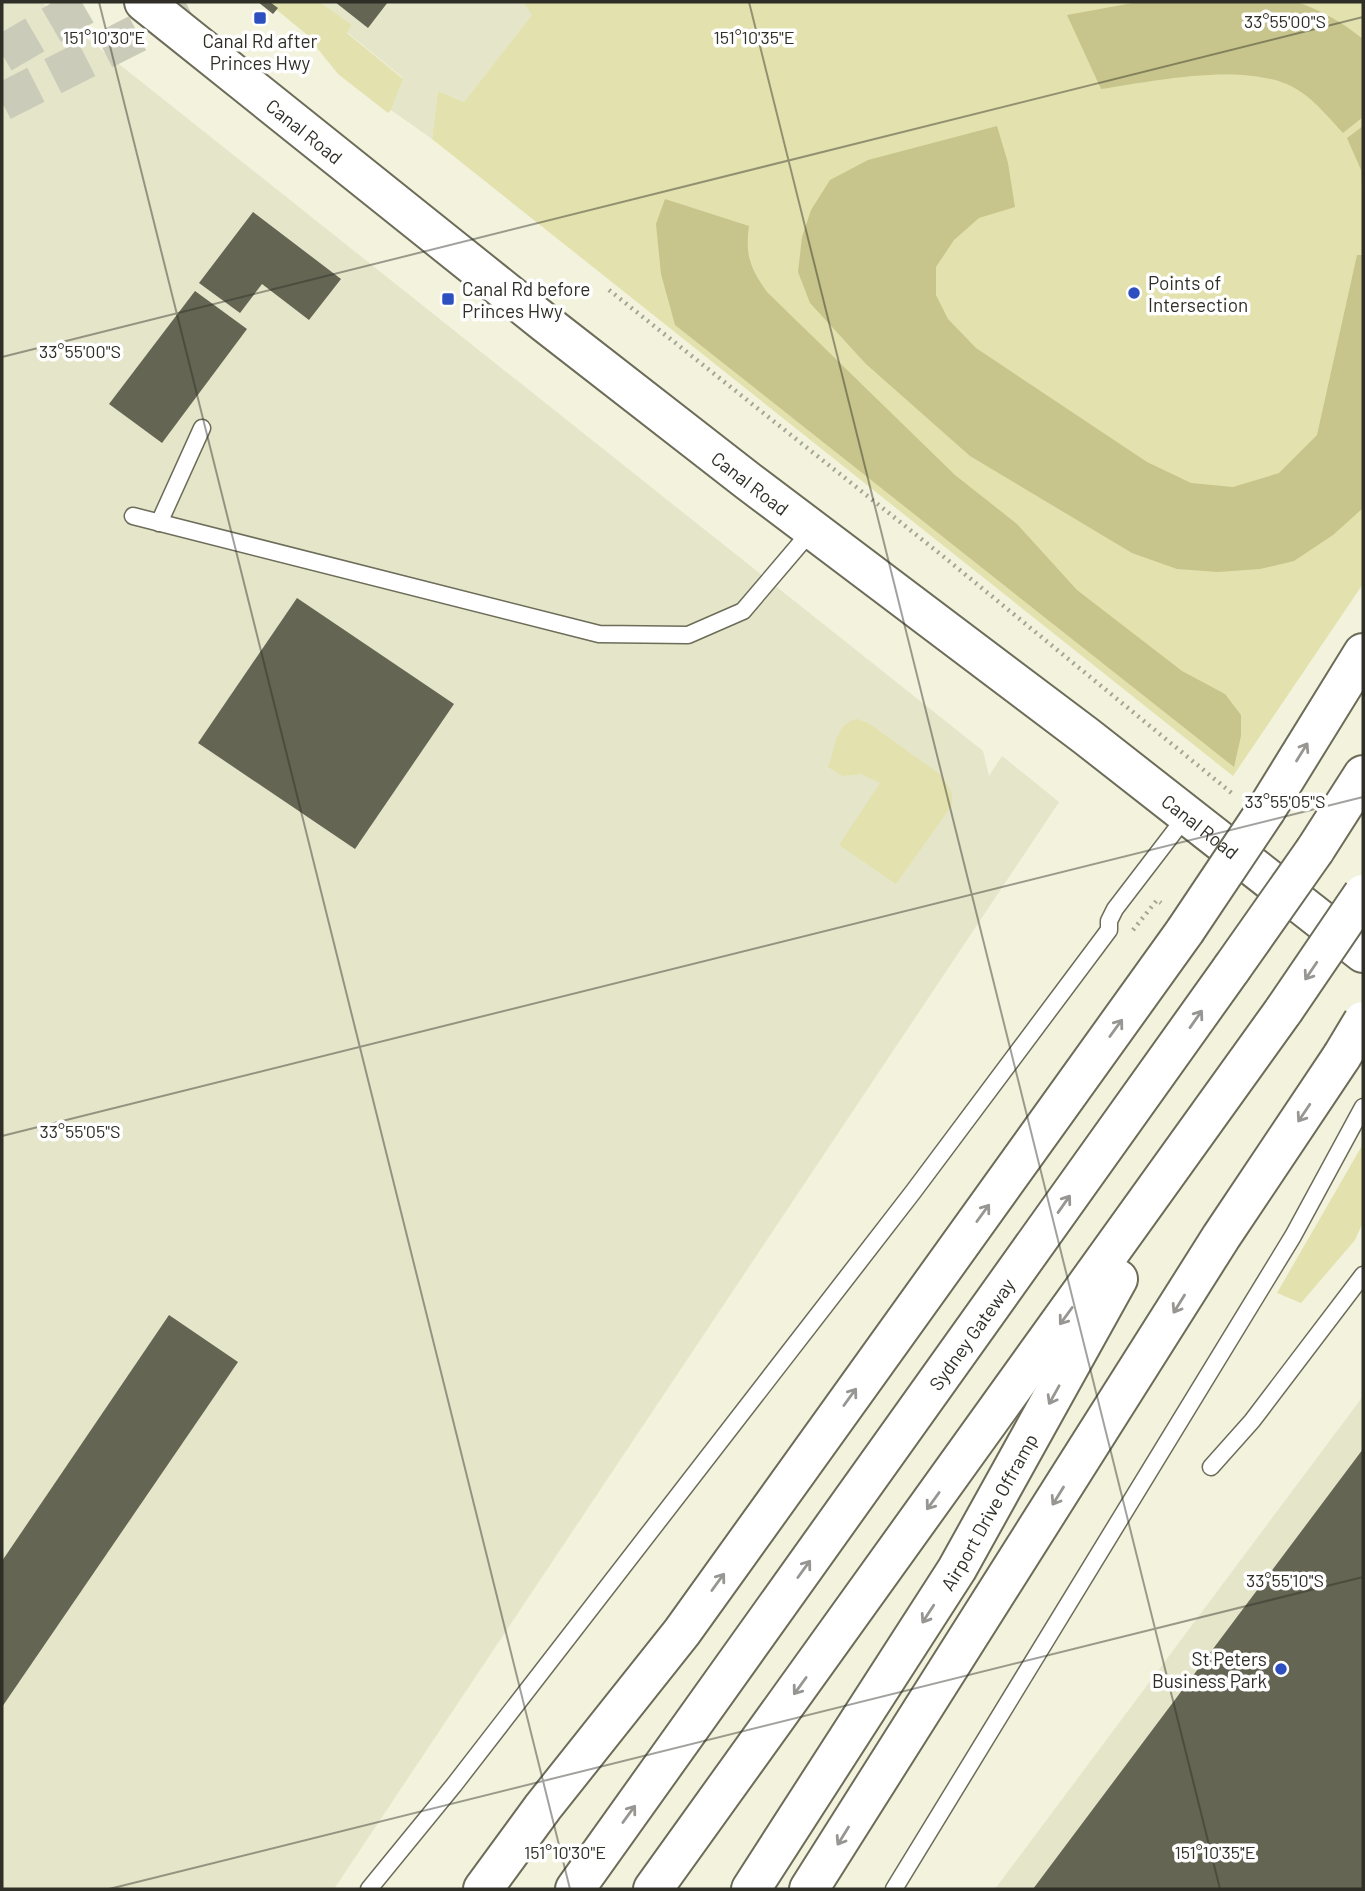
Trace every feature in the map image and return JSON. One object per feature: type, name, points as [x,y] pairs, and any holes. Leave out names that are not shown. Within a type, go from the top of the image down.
[{"type":"main road","name":"Canal Road","points":[[144,2],[811,531],[1086,736],[1363,953]]},
{"type":"main road","points":[[483,1889],[543,1807],[682,1632],[1185,931],[1253,806],[1363,653]]},
{"type":"main road","name":"Sydney Gateway","points":[[575,1889],[1232,968],[1315,850],[1363,775]]},
{"type":"main road","points":[[653,1889],[1206,1122],[1363,894]]},
{"type":"main road","points":[[809,1889],[1222,1237],[1363,1021]]},
{"type":"main road","name":"Airport Drive Offramp","points":[[751,1889],[957,1569],[1206,1122]]},
{"type":"main road","points":[[455,1889],[682,1632]]},
{"type":"main road","points":[[763,1889],[958,1654]]},
{"type":"lane","points":[[159,523],[202,428]]},
{"type":"lane","points":[[133,516],[598,634],[624,635],[688,635],[743,611],[811,531]]},
{"type":"lane","points":[[369,1889],[454,1785],[913,1192],[1109,930],[1109,921],[1115,909],[1187,815]]},
{"type":"lane","points":[[894,1889],[1293,1236],[1363,1107]]},
{"type":"lane","points":[[1211,1466],[1252,1421],[1363,1275]]},
{"type":"path","points":[[609,290],[1253,806]]},
{"type":"path","points":[[1135,929],[1157,900]]},
{"type":"shaded area","points":[[2,2],[41,2],[983,751],[989,776],[1002,756],[1059,802],[334,1889],[2,1889]]},
{"type":"shaded area","points":[[320,2],[523,2],[533,15],[464,102],[438,91],[432,139],[391,110],[403,78],[347,32],[352,25]]},
{"type":"shaded area","points":[[1138,2],[1297,2],[1323,13],[1363,39],[1363,117],[1343,133],[1301,92],[1281,82],[1258,76],[1204,75],[1101,89],[1067,15]]},
{"type":"shaded area","points":[[997,126],[1008,163],[1015,207],[979,218],[954,240],[936,267],[936,295],[948,319],[976,348],[1147,462],[1191,483],[1233,487],[1279,473],[1317,435],[1357,255],[1363,255],[1363,508],[1333,535],[1294,561],[1260,569],[1218,572],[1177,569],[1132,553],[970,456],[866,364],[810,303],[798,272],[802,237],[811,210],[830,180],[868,160]]},
{"type":"shaded area","points":[[1363,126],[1363,203],[1361,170],[1347,138]]},
{"type":"shaded area","points":[[665,199],[749,226],[750,261],[767,292],[955,475],[1017,524],[1077,590],[1182,671],[1225,694],[1241,715],[1241,736],[1234,767],[675,325],[661,274],[656,224]]},
{"type":"shaded area","name":"St Peters Business Park","points":[[1363,1396],[1363,1889],[995,1889],[1349,1415]]},
{"type":"green space","points":[[267,2],[320,2],[352,25],[347,33],[403,79],[391,110],[388,113],[338,74],[305,33]]},
{"type":"green space","points":[[523,2],[1363,2],[1363,584],[1233,776],[432,139],[438,91],[464,102],[532,15]]},
{"type":"green space","points":[[857,719],[868,723],[941,775],[952,793],[952,805],[896,884],[839,845],[880,783],[861,774],[842,776],[828,767],[840,732],[849,722]]},
{"type":"green space","points":[[1363,1144],[1363,1222],[1355,1240],[1301,1303],[1277,1293]]},
{"type":"building","points":[[258,2],[270,2],[278,8],[273,14]]},
{"type":"building","points":[[335,2],[388,2],[368,28]]},
{"type":"building","points":[[253,212],[341,279],[309,320],[262,284],[240,313],[199,283]]},
{"type":"building","points":[[195,291],[247,329],[162,443],[109,404]]},
{"type":"building","points":[[297,598],[454,704],[355,849],[198,743]]},
{"type":"building","points":[[169,1315],[238,1362],[2,1707],[2,1561]]},
{"type":"building","name":"St Peters Business Park","points":[[1363,1449],[1363,1889],[1033,1889]]},
{"type":"tunnel","points":[[2,54],[91,2]]},
{"type":"tunnel","points":[[2,102],[199,2]]},
{"type":"place","name":"Canal Rd after Princes Hwy","points":[[260,18]]},
{"type":"place","name":"Points of Intersection","points":[[1134,293]]},
{"type":"place","name":"Canal Rd before Princes Hwy","points":[[448,299]]},
{"type":"place","name":"St Peters Business Park","points":[[1281,1669]]}]
